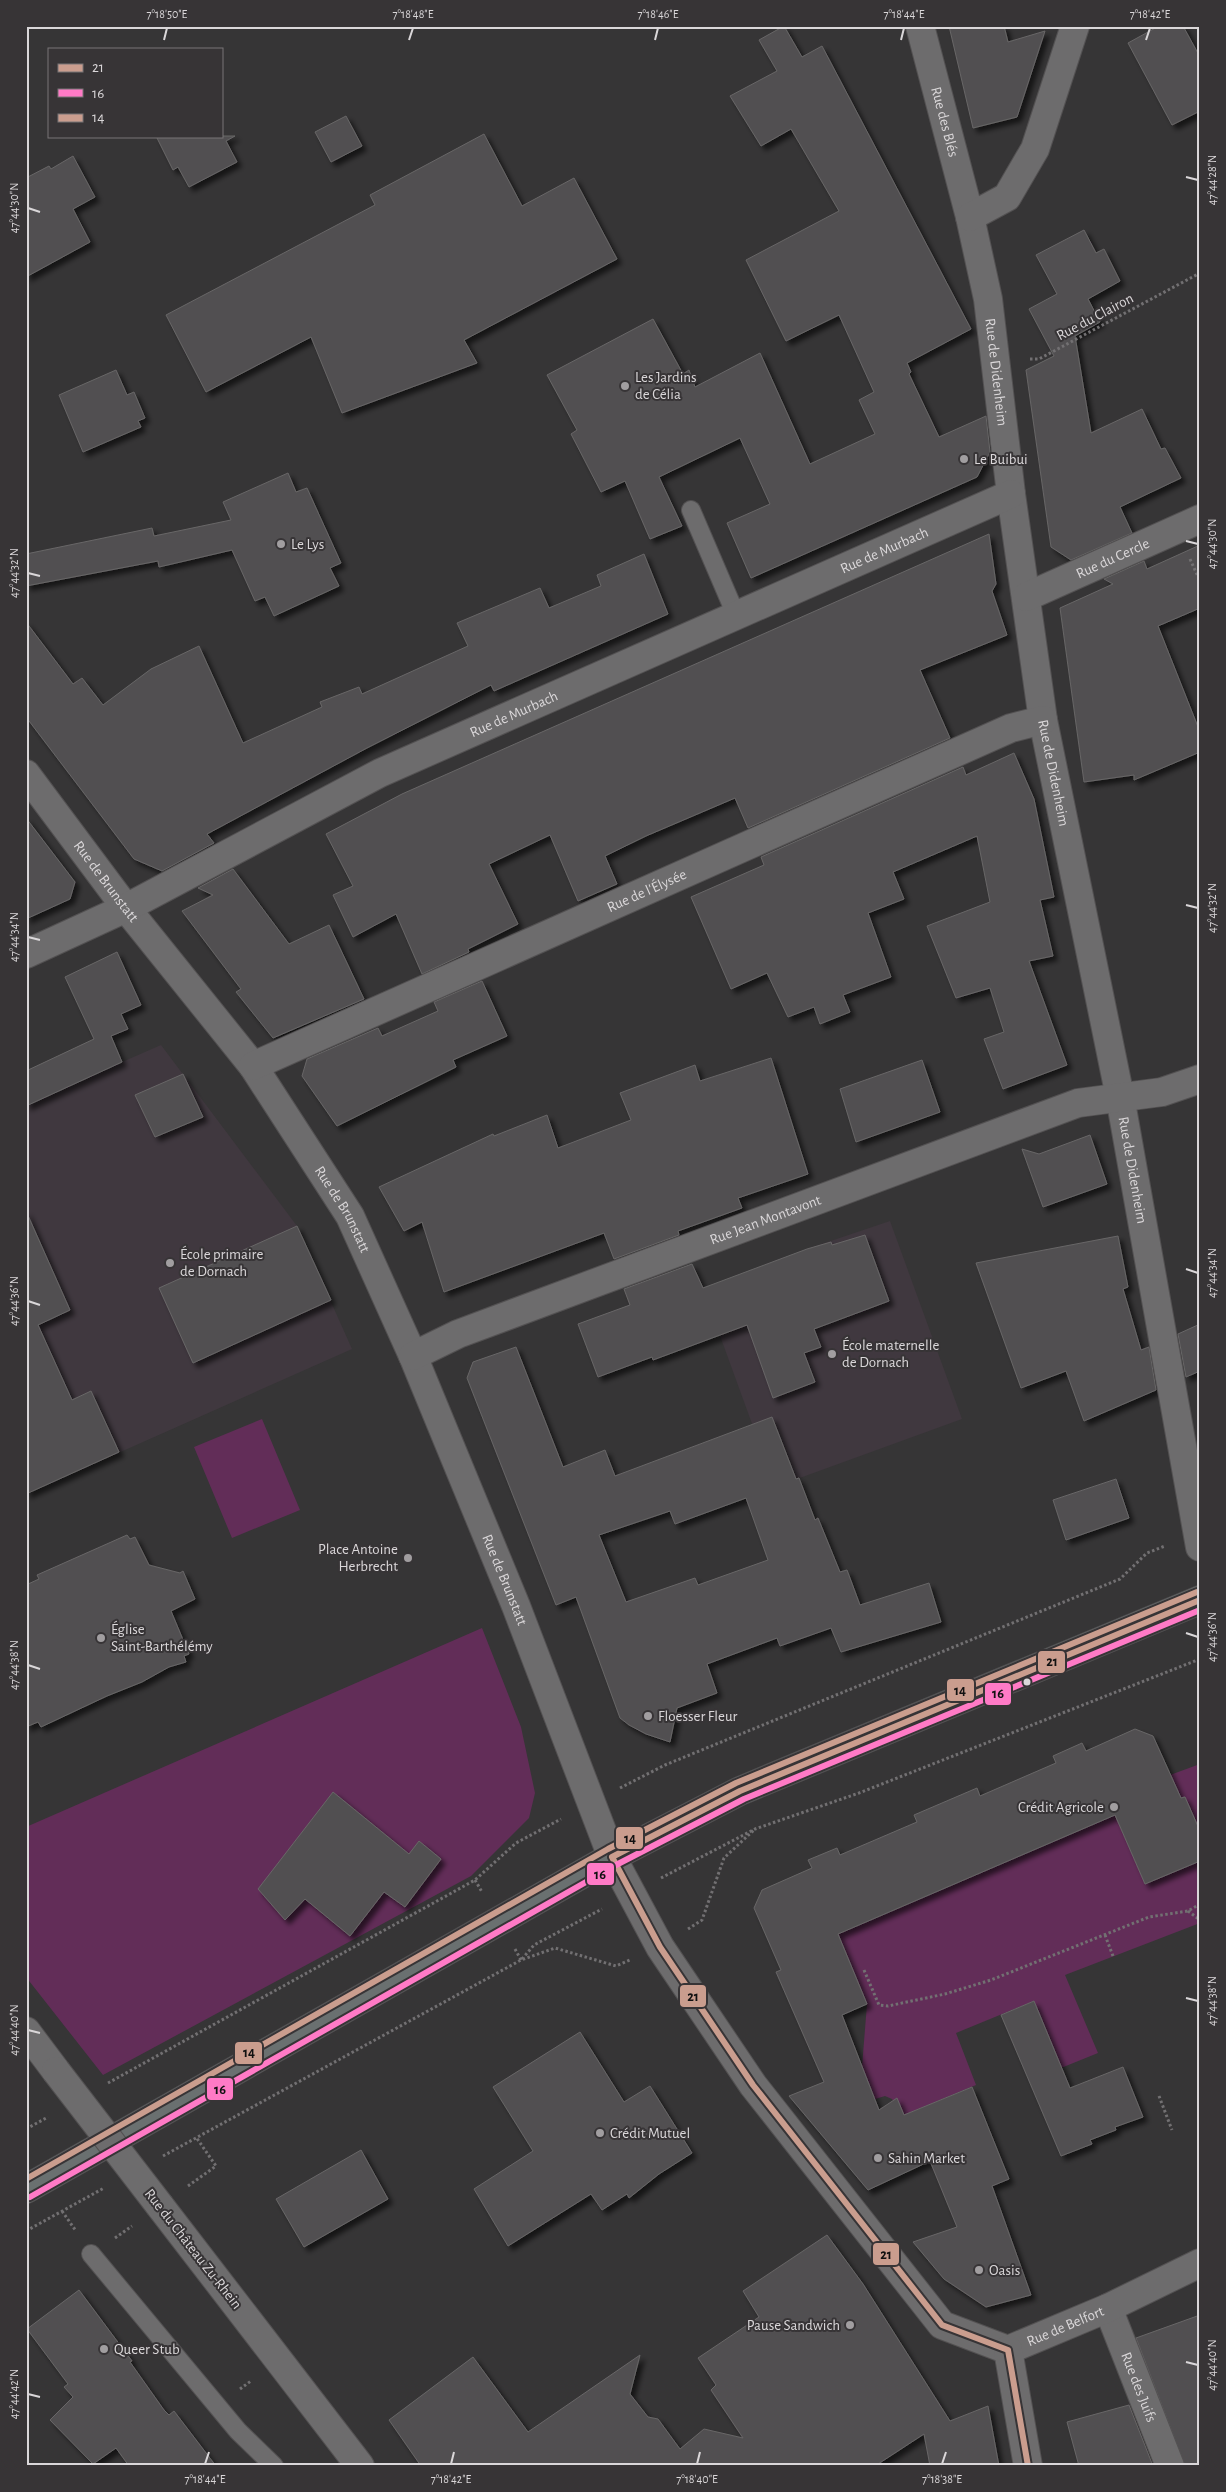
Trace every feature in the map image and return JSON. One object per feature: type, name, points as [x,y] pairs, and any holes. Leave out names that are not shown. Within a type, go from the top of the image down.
[{"type":"main road","points":[[26,2189],[612,1857],[740,1791],[1200,1600]]},
{"type":"street","name":"Rue des Blés","points":[[920,26],[970,218]]},
{"type":"street","points":[[970,218],[1007,197],[1035,149],[1075,26]]},
{"type":"street","name":"Rue de Didenheim","points":[[970,218],[988,299],[1011,494],[1042,720],[1120,1097],[1200,1547]]},
{"type":"street","name":"Rue de Murbach","points":[[26,954],[126,908],[380,772],[1011,494]]},
{"type":"street","name":"Rue du Cercle","points":[[1026,597],[1200,519]]},
{"type":"street","name":"Rue de l'Élysée","points":[[253,1066],[1011,728],[1042,720]]},
{"type":"street","name":"Rue de Brunstatt","points":[[26,774],[126,908],[253,1066],[350,1216],[413,1356],[516,1606],[612,1857],[660,1947],[753,2084],[942,2325],[1008,2350]]},
{"type":"street","name":"Rue Jean Montavont","points":[[413,1356],[458,1334],[1078,1102],[1162,1092],[1200,1079]]},
{"type":"street","name":"Rue du Château Zu-Rhein","points":[[26,2031],[360,2466]]},
{"type":"street","name":"Rue de Belfort","points":[[1028,2466],[1008,2350],[1108,2308],[1200,2263]]},
{"type":"street","name":"Rue des Juifs","points":[[1108,2308],[1170,2466]]},
{"type":"lane","points":[[691,510],[736,615]]},
{"type":"lane","points":[[92,2254],[238,2431],[274,2466]]},
{"type":"path","name":"Rue du Clairon","points":[[995,359],[1039,359],[1200,273]]},
{"type":"path","points":[[755,1829],[860,1793],[1200,1659]]},
{"type":"path","points":[[864,1970],[879,2005],[888,2006],[945,1994],[991,1980],[1149,1917],[1188,1911],[1200,1904]]},
{"type":"path","points":[[1188,1911],[1200,1920]]},
{"type":"path","points":[[1104,1935],[1113,1956]]},
{"type":"path","points":[[154,2160],[521,1960]]},
{"type":"path","points":[[1159,2096],[1172,2130]]},
{"type":"path","points":[[160,2206],[216,2166],[196,2137]]},
{"type":"path","points":[[26,2231],[112,2183]]},
{"type":"path","points":[[218,2406],[278,2359]]},
{"type":"shaded area","name":"École primaire de Dornach","points":[[161,1045],[297,1226],[352,1349],[26,1494],[26,1104]]},
{"type":"shaded area","name":"École maternelle de Dornach","points":[[890,1221],[962,1419],[775,1487],[703,1289],[807,1249]]},
{"type":"shaded area","points":[[262,1419],[300,1510],[232,1538],[194,1447]]},
{"type":"shaded area","points":[[482,1628],[521,1727],[535,1793],[529,1818],[471,1876],[103,2075],[26,1977],[26,1827]]},
{"type":"shaded area","points":[[1200,1764],[1200,1831],[1185,1797],[1177,1800],[1170,1775]]},
{"type":"shaded area","points":[[1115,1815],[1145,1884],[1200,1861],[1200,1923],[1065,1975],[1098,2053],[1061,2068],[1034,2001],[956,2033],[976,2085],[904,2115],[892,2099],[885,2096],[875,2099],[862,2067],[867,2004],[838,1934]]},
{"type":"building","points":[[784,26],[802,57],[822,46],[971,329],[907,363],[911,372],[909,374],[939,437],[986,416],[990,452],[977,477],[751,578],[727,523],[770,504],[740,438],[659,477],[682,526],[650,539],[625,481],[601,492],[571,434],[577,430],[547,375],[653,319],[683,374],[689,370],[695,387],[760,353],[810,464],[875,434],[859,400],[874,392],[839,315],[786,341],[746,260],[839,211],[791,129],[761,146],[730,96],[777,71],[759,40]]},
{"type":"building","points":[[949,26],[1004,26],[1008,42],[1045,31],[1017,117],[973,128]]},
{"type":"building","points":[[1159,26],[1183,26],[1200,57],[1200,111],[1172,125],[1128,43]]},
{"type":"building","points":[[346,116],[362,146],[331,162],[315,132]]},
{"type":"building","points":[[484,134],[522,206],[574,178],[617,259],[464,340],[477,363],[342,413],[311,337],[206,392],[166,315],[375,205],[370,195]]},
{"type":"building","points":[[222,136],[235,136],[226,141],[237,162],[189,187],[178,167],[173,170],[157,138],[222,138]]},
{"type":"building","points":[[73,156],[95,197],[73,209],[90,242],[26,277],[26,178],[49,166],[51,169]]},
{"type":"building","points":[[1084,230],[1096,253],[1104,249],[1120,281],[1088,299],[1100,322],[1075,336],[1091,433],[1142,409],[1161,449],[1165,448],[1181,478],[1120,507],[1132,533],[1071,560],[1051,547],[1026,370],[1054,356],[1029,309],[1057,294],[1036,255]]},
{"type":"building","points":[[116,370],[127,395],[134,392],[145,418],[138,421],[141,427],[83,452],[59,395]]},
{"type":"building","name":"Le Lys","points":[[288,473],[296,492],[307,488],[341,563],[330,568],[339,586],[274,616],[265,597],[255,601],[232,550],[159,567],[158,561],[26,586],[26,554],[152,528],[154,536],[231,520],[223,502]]},
{"type":"building","points":[[989,534],[996,584],[992,591],[1007,635],[920,670],[950,738],[748,828],[735,798],[646,836],[605,856],[617,884],[578,901],[550,835],[489,864],[518,924],[468,949],[469,952],[422,974],[396,914],[353,937],[333,895],[353,886],[326,834],[402,794]]},
{"type":"building","points":[[1200,545],[1200,608],[1158,626],[1200,732],[1200,752],[1134,780],[1134,775],[1084,782],[1060,608],[1113,584],[1104,579],[1144,561],[1147,569]]},
{"type":"building","points":[[644,554],[668,614],[494,691],[491,685],[367,748],[207,834],[214,843],[162,871],[134,859],[26,717],[26,622],[73,684],[82,678],[103,705],[151,669],[199,646],[243,743],[322,707],[320,702],[359,687],[362,694],[468,646],[457,623],[540,588],[549,608],[601,586],[597,575]]},
{"type":"building","points":[[1014,753],[1034,799],[1054,897],[1040,900],[1053,956],[1029,961],[1067,1065],[1003,1089],[984,1039],[1004,1032],[990,988],[956,998],[927,926],[990,902],[977,836],[893,872],[904,899],[868,913],[891,977],[843,995],[850,1012],[820,1024],[814,1007],[788,1017],[767,973],[731,989],[691,897],[764,865],[761,857],[963,767],[966,775]]},
{"type":"building","points":[[26,818],[75,882],[70,899],[26,919]]},
{"type":"building","points":[[233,869],[289,944],[329,925],[364,999],[273,1038],[236,992],[241,989],[182,911],[213,895],[198,888]]},
{"type":"building","points":[[117,952],[141,1005],[121,1014],[128,1029],[111,1036],[122,1062],[26,1106],[26,1071],[94,1039],[65,977]]},
{"type":"building","points":[[482,981],[507,1036],[453,1060],[456,1067],[337,1126],[302,1076],[307,1059],[378,1028],[382,1036],[438,1011],[434,1002]]},
{"type":"building","points":[[771,1058],[808,1174],[738,1198],[742,1208],[678,1231],[679,1235],[614,1259],[604,1233],[444,1292],[422,1222],[404,1231],[379,1187],[493,1134],[494,1136],[547,1115],[558,1148],[631,1120],[620,1093],[695,1065],[700,1081]]},
{"type":"building","points":[[922,1060],[940,1112],[856,1142],[840,1089]]},
{"type":"building","points":[[183,1074],[203,1117],[155,1137],[135,1095]]},
{"type":"building","points":[[1090,1135],[1107,1184],[1043,1207],[1022,1149],[1039,1154]]},
{"type":"building","points":[[26,1211],[70,1310],[38,1325],[72,1400],[91,1391],[119,1452],[26,1494]]},
{"type":"building","points":[[297,1226],[331,1300],[193,1363],[159,1288]]},
{"type":"building","points":[[865,1235],[889,1301],[814,1329],[821,1347],[804,1353],[815,1382],[773,1398],[747,1325],[653,1360],[652,1357],[598,1377],[578,1324],[630,1305],[624,1289],[692,1264],[703,1288],[807,1249],[831,1242],[832,1245]]},
{"type":"building","points":[[1118,1236],[1128,1287],[1123,1289],[1141,1350],[1149,1347],[1156,1390],[1084,1421],[1066,1371],[1021,1388],[976,1263]]},
{"type":"building","points":[[1200,1324],[1200,1371],[1186,1377],[1178,1334]]},
{"type":"building","points":[[516,1347],[563,1467],[605,1450],[615,1476],[772,1417],[796,1479],[799,1478],[815,1520],[818,1518],[840,1572],[847,1570],[860,1605],[929,1583],[941,1622],[841,1652],[831,1628],[780,1646],[777,1638],[707,1664],[717,1693],[677,1708],[670,1742],[646,1734],[629,1725],[620,1718],[576,1597],[556,1605],[467,1378],[473,1362]],"holes":[[[746,1498],[768,1560],[698,1585],[695,1578],[626,1602],[599,1535],[670,1511],[675,1524]]]},
{"type":"building","points":[[1116,1479],[1129,1518],[1066,1540],[1053,1500]]},
{"type":"building","name":"Église Saint-Barthélémy","points":[[127,1535],[130,1539],[135,1537],[149,1565],[180,1573],[183,1571],[195,1599],[171,1611],[189,1654],[184,1656],[186,1662],[169,1667],[142,1682],[41,1727],[38,1722],[26,1727],[26,1585],[39,1579],[37,1575]]},
{"type":"building","points":[[1135,1729],[1153,1736],[1181,1798],[1185,1797],[1200,1831],[1200,1861],[1145,1884],[1115,1815],[838,1934],[867,2004],[842,2015],[879,2110],[897,2098],[904,2115],[972,2087],[1009,2179],[992,2186],[1031,2295],[986,2307],[944,2279],[913,2242],[957,2227],[930,2161],[868,2190],[789,2096],[824,2082],[776,1972],[781,1970],[754,1908],[762,1890],[812,1868],[808,1860],[837,1848],[840,1855],[917,1822],[914,1815],[977,1788],[980,1796],[1056,1763],[1053,1756],[1082,1743],[1086,1751]]},
{"type":"building","points":[[333,1792],[409,1854],[419,1841],[441,1859],[405,1907],[384,1892],[350,1936],[305,1899],[285,1920],[258,1889]]},
{"type":"building","points":[[1034,2001],[1070,2088],[1123,2067],[1143,2117],[1115,2127],[1116,2130],[1090,2140],[1092,2144],[1061,2156],[1001,2015]]},
{"type":"building","name":"Crédit Mutuel","points":[[580,2032],[624,2102],[650,2086],[692,2153],[659,2174],[629,2198],[627,2194],[602,2210],[591,2194],[508,2246],[474,2189],[533,2151],[493,2087]]},
{"type":"building","points":[[361,2150],[388,2199],[304,2247],[276,2199]]},
{"type":"building","points":[[827,2235],[863,2284],[950,2421],[988,2406],[999,2466],[930,2466],[924,2434],[875,2466],[421,2466],[389,2420],[473,2357],[528,2432],[640,2355],[630,2394],[648,2417],[658,2419],[680,2449],[704,2429],[743,2438],[711,2390],[716,2385],[698,2358],[759,2317],[743,2291]]},
{"type":"building","points":[[79,2290],[132,2361],[130,2362],[164,2410],[169,2415],[174,2411],[216,2466],[129,2466],[116,2448],[93,2464],[50,2420],[73,2397],[64,2387],[68,2384],[27,2329]]},
{"type":"building","points":[[1200,2315],[1200,2466],[1185,2466],[1136,2338]]},
{"type":"building","points":[[1129,2405],[1153,2466],[1079,2466],[1067,2422]]},
{"type":"transit line","name":"14","points":[[26,2179],[608,1849],[736,1783],[1197,1592]]},
{"type":"transit line","name":"21","points":[[612,1857],[740,1791],[1200,1600]]},
{"type":"transit line","name":"16","points":[[30,2197],[616,1865],[744,1799],[1200,1610]]},
{"type":"transit line","name":"21","points":[[612,1857],[660,1947],[753,2085],[942,2325],[1008,2350]]},
{"type":"transit line","name":"21","points":[[1008,2350],[1028,2466]]},
{"type":"place","name":"Les Jardins de Célia","points":[[625,386]]},
{"type":"place","name":"Le Buibui","points":[[964,459]]},
{"type":"place","name":"Le Lys","points":[[281,544]]},
{"type":"place","name":"École primaire de Dornach","points":[[170,1263]]},
{"type":"place","name":"École maternelle de Dornach","points":[[832,1354]]},
{"type":"place","name":"Place Antoine Herbrecht","points":[[408,1558]]},
{"type":"place","name":"Église Saint-Barthélémy","points":[[101,1638]]},
{"type":"place","name":"Floesser Fleur","points":[[648,1716]]},
{"type":"place","name":"Crédit Agricole","points":[[1114,1807]]},
{"type":"place","name":"Crédit Mutuel","points":[[600,2133]]},
{"type":"place","name":"Sahin Market","points":[[878,2158]]},
{"type":"place","name":"Oasis","points":[[979,2270]]},
{"type":"place","name":"Pause Sandwich","points":[[850,2325]]},
{"type":"place","name":"Queer Stub","points":[[104,2349]]}]
